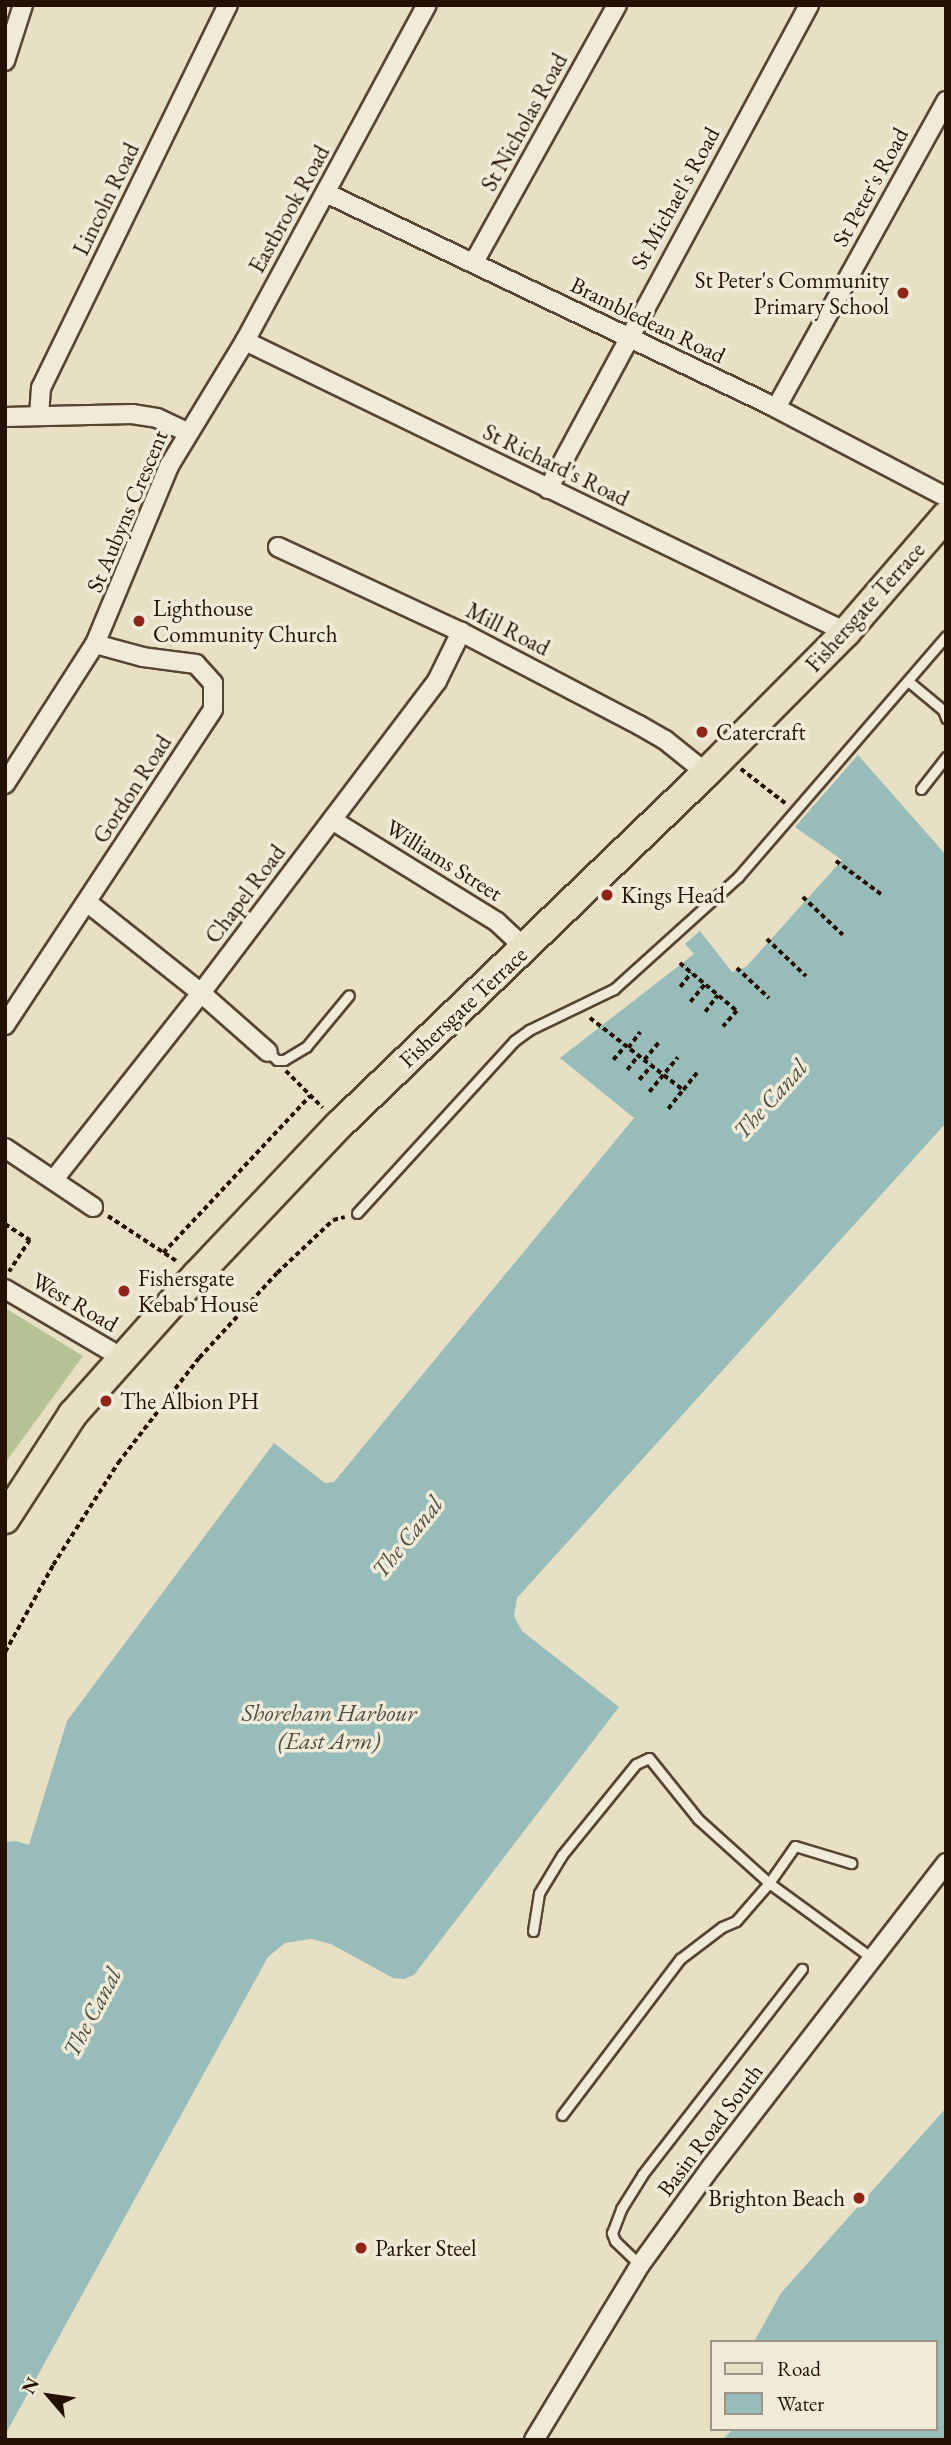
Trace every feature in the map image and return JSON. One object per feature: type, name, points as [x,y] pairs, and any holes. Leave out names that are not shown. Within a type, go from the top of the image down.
[{"type":"main road","name":"Fishersgate Terrace","points":[[5,1519],[73,1414],[121,1357],[197,1275],[339,1125],[706,773],[846,632],[946,516]]},
{"type":"street","points":[[5,61],[23,5]]},
{"type":"street","name":"Lincoln Road","points":[[39,416],[41,388],[228,5]]},
{"type":"street","name":"Eastbrook Road","points":[[190,433],[245,341],[427,5]]},
{"type":"street","name":"St Nicholas Road","points":[[474,262],[617,5]]},
{"type":"street","name":"St Michael's Road","points":[[548,489],[627,338],[809,5]]},
{"type":"street","name":"St Peter's Road","points":[[776,408],[946,101]]},
{"type":"street","name":"Brambledean Road","points":[[326,193],[776,408],[946,497]]},
{"type":"street","name":"St Richard's Road","points":[[245,341],[846,632]]},
{"type":"street","name":"St Aubyns Crescent","points":[[5,417],[132,414],[157,418],[190,433],[153,501],[95,644],[9,772]]},
{"type":"street","name":"Mill Road","points":[[278,547],[461,632],[648,730],[706,773]]},
{"type":"street","name":"Chapel Road","points":[[55,1178],[201,993],[437,681],[461,632]]},
{"type":"street","name":"Gordon Road","points":[[5,1025],[88,903],[213,709],[215,700],[209,676],[196,664],[143,657],[95,644]]},
{"type":"street","name":"Williams Street","points":[[332,820],[496,922],[525,948]]},
{"type":"street","points":[[88,903],[201,993],[268,1052]]},
{"type":"street","points":[[5,1148],[55,1178],[93,1207]]},
{"type":"street","name":"West Road","points":[[5,1289],[121,1357]]},
{"type":"street","name":"Basin Road South","points":[[534,2440],[640,2264],[946,1863]]},
{"type":"lane","points":[[357,1213],[514,1041],[536,1026],[614,989],[738,877],[946,636]]},
{"type":"lane","points":[[908,681],[943,710],[946,718]]},
{"type":"lane","points":[[921,789],[946,757]]},
{"type":"lane","points":[[268,1052],[277,1060],[284,1060],[306,1047],[349,995]]},
{"type":"lane","points":[[533,1931],[539,1893],[562,1855],[636,1764],[649,1758],[698,1819],[769,1883],[872,1958]]},
{"type":"lane","points":[[562,2115],[680,1959],[722,1927],[736,1921],[769,1883],[795,1846],[851,1863]]},
{"type":"lane","points":[[640,2264],[615,2241],[612,2233],[621,2209],[642,2175],[802,1969]]},
{"type":"path","points":[[738,767],[789,806]]},
{"type":"path","points":[[836,861],[881,894]]},
{"type":"path","points":[[803,897],[843,935]]},
{"type":"path","points":[[767,939],[806,976]]},
{"type":"path","points":[[680,963],[737,1011],[723,1027]]},
{"type":"path","points":[[737,968],[769,998]]},
{"type":"path","points":[[680,987],[691,973]]},
{"type":"path","points":[[690,1002],[705,984]]},
{"type":"path","points":[[705,1012],[718,995]]},
{"type":"path","points":[[590,1017],[682,1090]]},
{"type":"path","points":[[613,1060],[640,1032]]},
{"type":"path","points":[[644,1060],[659,1042]]},
{"type":"path","points":[[268,1052],[339,1125]]},
{"type":"path","points":[[626,1070],[638,1056]]},
{"type":"path","points":[[649,1093],[678,1057]]},
{"type":"path","points":[[639,1080],[651,1066]]},
{"type":"path","points":[[668,1109],[697,1073]]},
{"type":"path","points":[[163,1253],[310,1096]]},
{"type":"path","points":[[93,1207],[197,1275]]},
{"type":"path","points":[[5,1652],[52,1564],[118,1463],[199,1358],[277,1273],[333,1220],[357,1213]]},
{"type":"path","points":[[5,1224],[30,1240],[5,1278]]},
{"type":"green space","points":[[5,1308],[83,1356],[5,1463]]},
{"type":"water","name":"Shoreham Harbour (East Arm)","points":[[858,755],[946,855],[946,1123],[517,1598],[514,1616],[522,1631],[619,1707],[414,1975],[404,1979],[393,1978],[331,1944],[311,1939],[285,1943],[268,1957],[5,2435],[5,1842],[16,1841],[29,1845],[67,1721],[274,1443],[325,1483],[334,1482],[634,1118],[560,1058],[694,954],[685,944],[700,931],[732,972],[746,967],[842,860],[795,827]]},
{"type":"water","points":[[946,2108],[946,2440],[722,2440],[731,2431],[937,2431],[937,2340],[755,2340],[781,2293]]},
{"type":"place","name":"St Peter's Community Primary School","points":[[903,293]]},
{"type":"place","name":"Lighthouse Community Church","points":[[139,621]]},
{"type":"place","name":"Catercraft","points":[[702,732]]},
{"type":"place","name":"Kings Head","points":[[607,895]]},
{"type":"place","name":"Fishersgate Kebab House","points":[[124,1291]]},
{"type":"place","name":"The Albion PH","points":[[106,1401]]},
{"type":"place","name":"Brighton Beach","points":[[859,2198]]},
{"type":"place","name":"Parker Steel","points":[[361,2248]]},
{"type":"water label","name":"The Canal","points":[[770,1099]]},
{"type":"water label","name":"The Canal","points":[[407,1537]]},
{"type":"water label","name":"The Canal","points":[[92,2012]]}]
